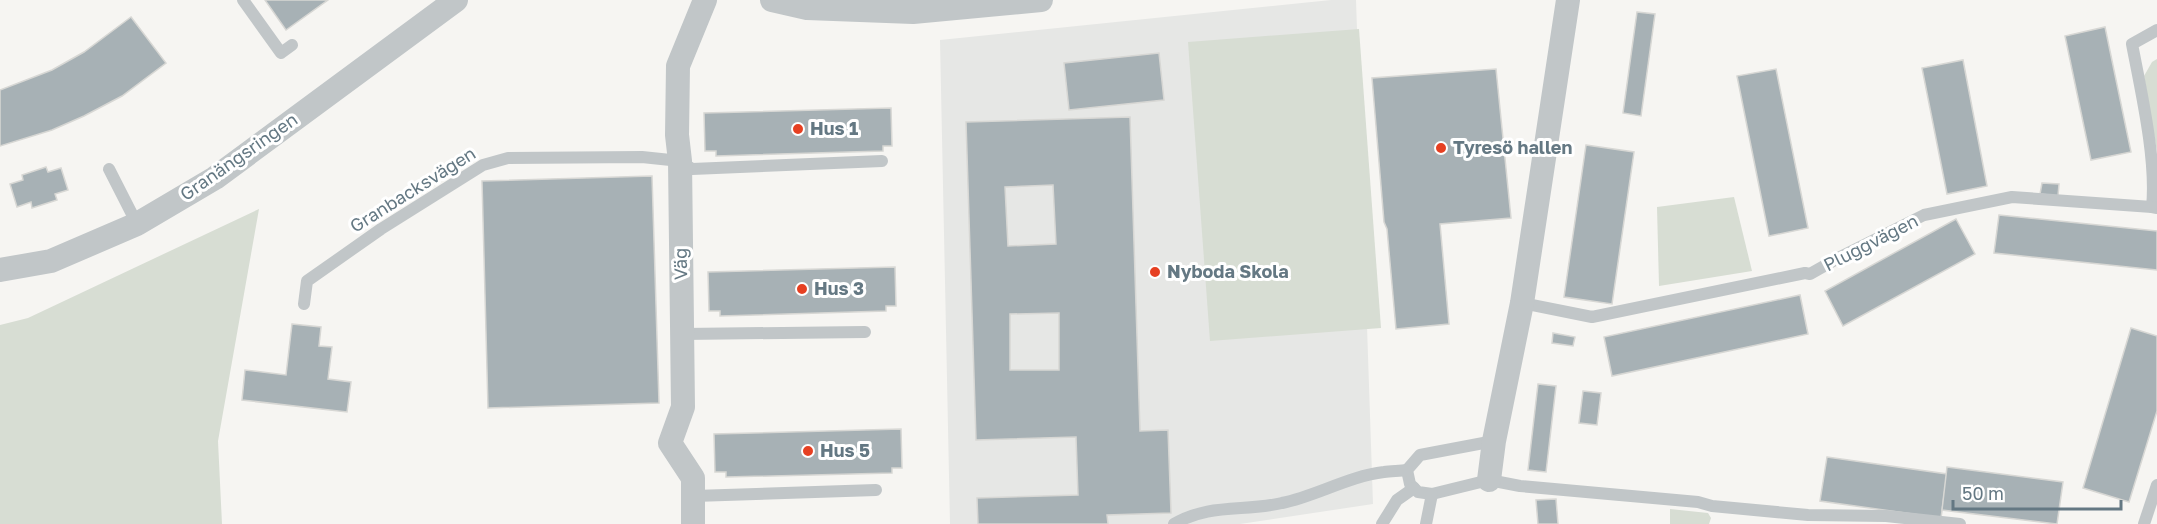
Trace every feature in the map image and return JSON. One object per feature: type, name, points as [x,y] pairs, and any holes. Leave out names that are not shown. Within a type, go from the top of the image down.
[{"type":"street","name":"Granängsringen","points":[[0,270],[51,261],[138,224],[215,178],[456,0]]},
{"type":"street","name":"Väg","points":[[693,524],[693,478],[669,443],[683,407],[680,161],[677,135],[678,66],[705,0]]},
{"type":"street","points":[[772,0],[807,8],[913,12],[1041,0]]},
{"type":"street","points":[[1489,480],[1494,441],[1522,303],[1568,0]]},
{"type":"lane","points":[[243,0],[281,53],[292,45]]},
{"type":"lane","name":"Pluggvägen","points":[[1522,303],[1592,317],[1805,273],[1810,274],[1924,216],[2012,197],[2154,207],[2153,156],[2132,44],[2157,30]]},
{"type":"lane","name":"Granbacksvägen","points":[[304,304],[307,281],[381,229],[483,165],[508,158],[642,157],[680,161],[692,169],[882,161]]},
{"type":"lane","points":[[109,169],[138,224]]},
{"type":"lane","points":[[683,334],[865,332]]},
{"type":"lane","points":[[1173,524],[1184,518],[1231,507],[1280,504],[1357,478],[1383,472],[1407,470],[1419,455],[1494,441]]},
{"type":"lane","points":[[1407,470],[1410,484],[1418,492],[1432,494],[1489,480],[1520,486],[1698,502],[1805,519],[1886,516],[1960,524]]},
{"type":"lane","points":[[2144,524],[2157,485]]},
{"type":"lane","points":[[1382,524],[1397,500],[1414,488]]},
{"type":"lane","points":[[694,496],[876,490]]},
{"type":"lane","points":[[1426,524],[1432,494]]},
{"type":"shaded area","name":"Nyboda Skola","points":[[1331,0],[1356,0],[1373,504],[1240,524],[950,524],[940,40]]},
{"type":"shaded area","points":[[1359,29],[1381,328],[1210,341],[1188,42]]},
{"type":"shaded area","points":[[2157,59],[2157,152],[2144,76],[2152,62]]},
{"type":"shaded area","points":[[1734,197],[1752,271],[1659,286],[1657,207]]},
{"type":"shaded area","points":[[259,209],[218,441],[222,524],[0,524],[0,325],[28,318]]},
{"type":"shaded area","points":[[1670,509],[1708,513],[1711,518],[1709,524],[1670,524]]},
{"type":"building","points":[[265,0],[328,0],[286,30]]},
{"type":"building","points":[[1637,12],[1655,14],[1641,116],[1623,113]]},
{"type":"building","points":[[131,17],[166,63],[122,96],[84,116],[52,130],[0,146],[0,90],[52,70],[84,52]]},
{"type":"building","points":[[2105,27],[2131,152],[2091,160],[2065,36]]},
{"type":"building","points":[[1159,53],[1164,100],[1069,110],[1064,63]]},
{"type":"building","points":[[1963,60],[1987,186],[1947,194],[1922,68]]},
{"type":"building","name":"Tyresö hallen","points":[[1496,69],[1511,218],[1440,224],[1449,324],[1396,329],[1372,78]]},
{"type":"building","points":[[1776,69],[1808,228],[1769,236],[1737,76]]},
{"type":"building","name":"Hus 1","points":[[891,108],[892,146],[883,146],[883,151],[716,156],[716,151],[705,151],[704,113]]},
{"type":"building","points":[[1130,117],[1140,431],[1168,430],[1171,513],[1107,515],[1108,524],[978,524],[977,498],[1078,495],[1076,437],[976,440],[966,122]],"holes":[[[1053,185],[1056,244],[1008,246],[1005,187]],[[1059,313],[1059,370],[1010,370],[1010,314]]]},
{"type":"building","points":[[1586,145],[1634,152],[1612,304],[1564,297]]},
{"type":"building","points":[[46,167],[48,172],[61,168],[68,190],[55,194],[57,200],[32,208],[31,202],[17,207],[10,184],[23,180],[22,175]]},
{"type":"building","points":[[652,176],[659,403],[488,408],[482,181]]},
{"type":"building","points":[[2042,183],[2059,184],[2058,196],[2040,194]]},
{"type":"building","points":[[1999,215],[2157,231],[2157,270],[1994,253]]},
{"type":"building","points":[[1956,219],[1975,254],[1843,326],[1825,291]]},
{"type":"building","name":"Hus 3","points":[[895,267],[896,306],[886,306],[886,311],[720,316],[720,311],[709,311],[708,272]]},
{"type":"building","points":[[1800,295],[1808,334],[1612,376],[1604,337]]},
{"type":"building","points":[[292,324],[321,327],[319,346],[332,347],[328,379],[351,382],[347,412],[242,400],[245,370],[286,375]]},
{"type":"building","points":[[2131,328],[2157,336],[2157,411],[2129,502],[2083,488]]},
{"type":"building","points":[[1553,333],[1575,337],[1573,346],[1552,343]]},
{"type":"building","points":[[1538,384],[1556,386],[1546,472],[1528,470]]},
{"type":"building","points":[[1583,391],[1601,393],[1597,425],[1579,423]]},
{"type":"building","name":"Hus 5","points":[[901,429],[902,468],[892,468],[892,473],[726,477],[726,472],[715,472],[714,434]]},
{"type":"building","points":[[1827,457],[1947,474],[1941,518],[1820,501]]},
{"type":"building","points":[[1947,467],[2063,482],[2057,524],[1942,510]]},
{"type":"building","points":[[1556,499],[1558,524],[1538,524],[1536,500]]},
{"type":"place","name":"Hus 1","points":[[798,129]]},
{"type":"place","name":"Tyresö hallen","points":[[1441,148]]},
{"type":"place","name":"Nyboda Skola","points":[[1155,272]]},
{"type":"place","name":"Hus 3","points":[[802,289]]},
{"type":"place","name":"Hus 5","points":[[808,451]]}]
